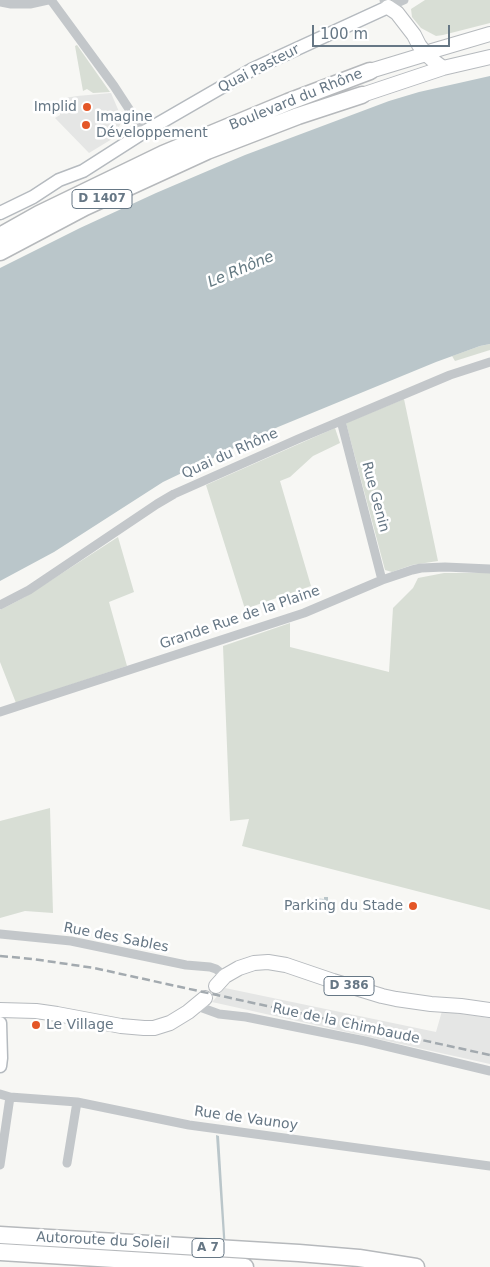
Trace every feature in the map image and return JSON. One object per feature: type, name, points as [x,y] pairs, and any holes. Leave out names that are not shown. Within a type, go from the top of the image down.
[{"type":"highway","name":"Boulevard du Rhône","points":[[0,236],[39,214],[163,154],[288,102],[370,71]]},
{"type":"highway","name":"Boulevard du Rhône","points":[[0,252],[85,207],[207,151],[298,116],[362,95]]},
{"type":"highway","name":"Autoroute du Soleil","points":[[0,1235],[299,1253],[359,1258],[416,1267]]},
{"type":"highway","name":"Autoroute du Soleil","points":[[0,1252],[245,1267]]},
{"type":"main road","name":"Quai Pasteur","points":[[0,213],[33,197],[59,180],[83,171],[144,132],[253,69],[386,4]]},
{"type":"main road","points":[[386,4],[398,14],[426,54],[444,68]]},
{"type":"main road","points":[[414,35],[428,41],[465,34],[488,35]]},
{"type":"main road","points":[[408,59],[414,35]]},
{"type":"main road","name":"Boulevard du Rhône","points":[[370,71],[488,35]]},
{"type":"main road","name":"Boulevard du Rhône","points":[[362,95],[444,68],[490,57]]},
{"type":"main road","name":"D 386","points":[[220,981],[239,968],[254,963],[268,962],[286,965],[389,998],[490,1010]]},
{"type":"main road","points":[[0,1010],[36,1011],[121,1026],[154,1028],[170,1023],[201,1002]]},
{"type":"main road","points":[[0,1023],[0,1066]]},
{"type":"street","points":[[0,2],[30,4],[50,0],[114,86],[144,132]]},
{"type":"street","name":"Quai Pasteur","points":[[386,4],[404,0]]},
{"type":"street","name":"Quai du Rhône","points":[[0,605],[29,590],[168,497],[281,446],[450,376],[490,362]]},
{"type":"street","name":"Rue Genin","points":[[341,421],[382,580]]},
{"type":"street","name":"Grande Rue de la Plaine","points":[[0,712],[304,613],[382,580],[421,568],[490,569]]},
{"type":"street","name":"Rue des Sables","points":[[0,934],[71,941],[186,965],[210,967],[216,969],[220,981]]},
{"type":"street","name":"Rue de la Chimbaude","points":[[201,1002],[219,1014],[246,1017],[365,1040],[490,1071]]},
{"type":"street","name":"Rue de Vaunoy","points":[[0,1094],[10,1097],[77,1102],[189,1125],[490,1166]]},
{"type":"street","points":[[0,1165],[10,1097]]},
{"type":"street","points":[[67,1163],[77,1102]]},
{"type":"shaded area","points":[[425,0],[490,0],[490,23],[436,36],[421,28],[412,17],[411,9]]},
{"type":"shaded area","points":[[77,45],[110,92],[93,93],[87,89],[83,91],[75,46]]},
{"type":"shaded area","points":[[111,93],[120,114],[121,123],[112,139],[89,153],[55,118],[60,115],[59,99]]},
{"type":"shaded area","points":[[490,344],[490,350],[455,361],[452,356],[480,346]]},
{"type":"shaded area","points":[[404,399],[438,561],[412,565],[392,572],[385,570],[346,423]]},
{"type":"shaded area","points":[[335,428],[340,443],[313,456],[290,477],[280,481],[311,586],[245,609],[206,485]]},
{"type":"shaded area","points":[[118,537],[134,592],[109,602],[127,666],[16,703],[0,662],[0,610],[25,597]]},
{"type":"shaded area","points":[[444,573],[490,573],[490,910],[242,846],[249,819],[230,821],[223,646],[290,623],[290,647],[389,672],[393,608],[413,588],[418,578]]},
{"type":"shaded area","points":[[50,808],[53,913],[25,911],[0,918],[0,821]]},
{"type":"shaded area","points":[[225,988],[436,1032],[442,1011],[490,1018],[490,1064],[212,1002]]},
{"type":"water","name":"Le Rhône","points":[[490,76],[490,344],[436,362],[278,427],[163,482],[54,552],[0,581],[0,268],[80,228],[245,155],[389,101],[419,92]]},
{"type":"water","points":[[324,897],[328,897],[328,906],[313,905],[314,898],[324,899]]},
{"type":"water","points":[[216,1135],[219,1136],[227,1267],[225,1267]]},
{"type":"railway","points":[[0,956],[94,968],[490,1055]]},
{"type":"place","name":"Implid","points":[[87,107]]},
{"type":"place","name":"Imagine Développement","points":[[86,125]]},
{"type":"place","name":"Parking du Stade","points":[[413,906]]},
{"type":"place","name":"Le Village","points":[[36,1025]]}]
